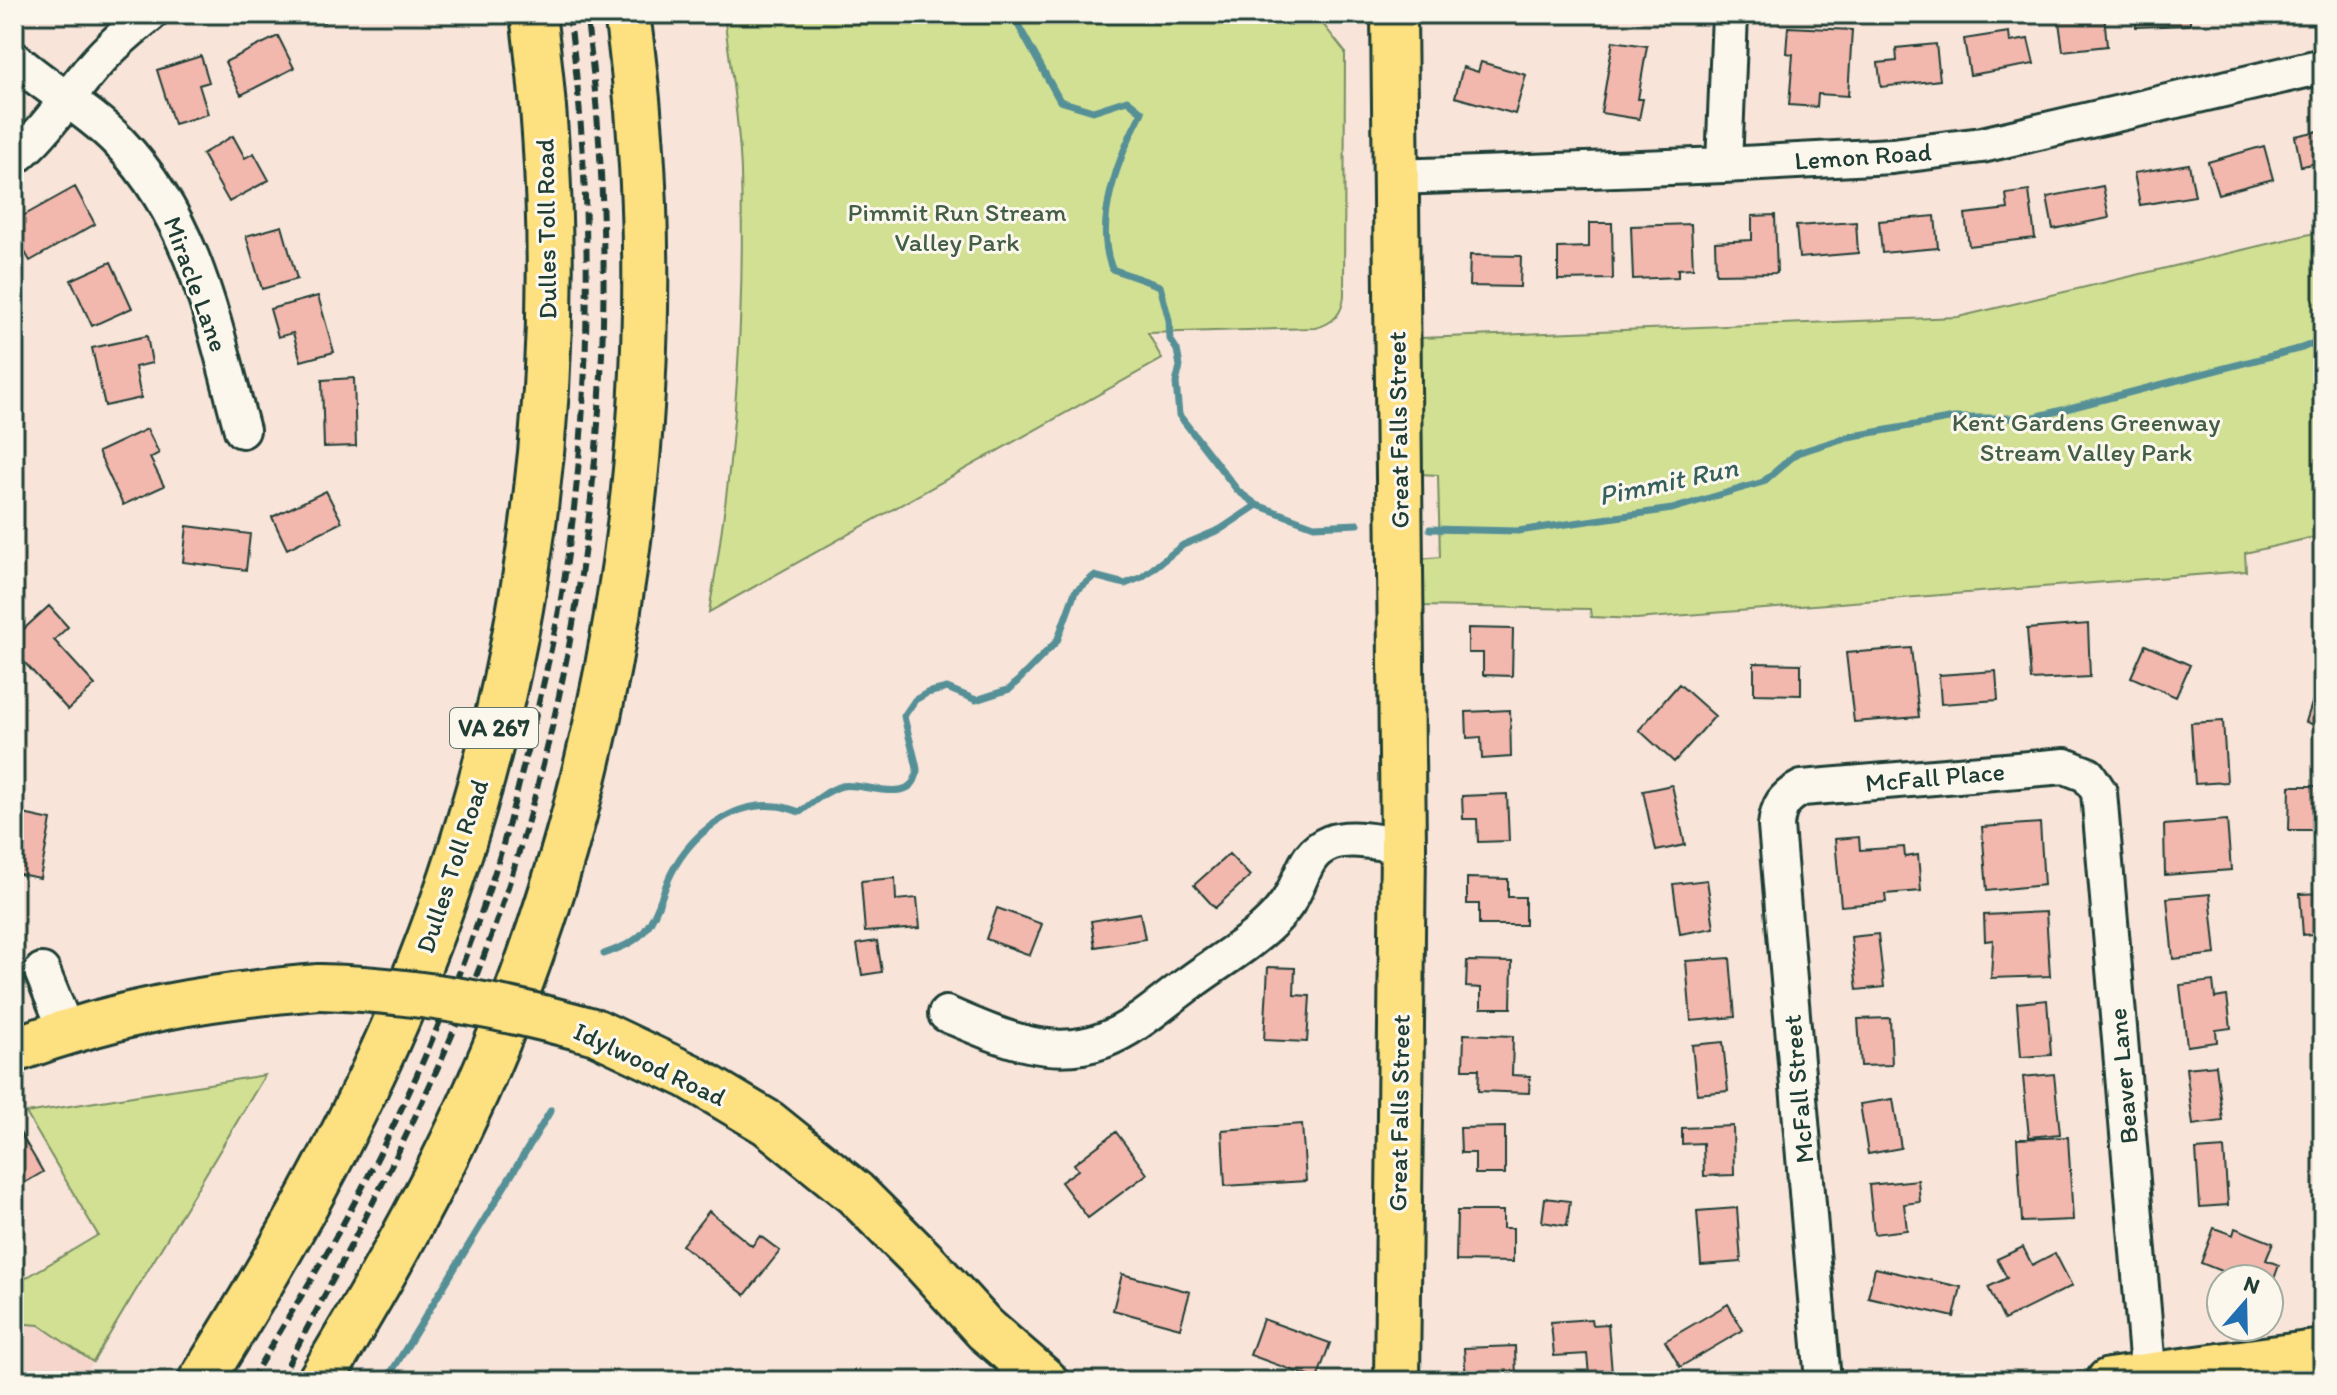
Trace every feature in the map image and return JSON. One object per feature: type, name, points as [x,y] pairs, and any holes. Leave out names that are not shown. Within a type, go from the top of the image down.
[{"type":"main road","name":"Dulles Toll Road","points":[[201,1381],[300,1215],[378,1063],[410,990],[442,902],[491,740],[516,626],[529,547],[545,390],[549,299],[548,186],[533,14]]},
{"type":"main road","points":[[320,1381],[408,1229],[478,1087],[546,905],[598,711],[627,549],[642,369],[642,171],[627,14]]},
{"type":"main road","name":"Great Falls Street","points":[[1394,14],[1403,846],[1397,1381]]},
{"type":"main road","name":"Idylwood Road","points":[[14,1050],[66,1030],[172,1004],[240,993],[319,987],[378,988],[437,996],[528,1013],[596,1032],[689,1076],[768,1123],[855,1193],[985,1329],[1045,1381]]},
{"type":"main road","points":[[2136,1380],[2323,1352]]},
{"type":"street","points":[[14,158],[54,119],[88,72],[118,40],[150,14]]},
{"type":"street","points":[[1724,165],[1730,14]]},
{"type":"street","name":"Miracle Lane","points":[[14,59],[33,76],[68,98],[117,140],[145,171],[169,206],[187,242],[204,293],[242,430]]},
{"type":"street","name":"Lemon Road","points":[[1395,177],[1892,156],[1982,145],[2323,66]]},
{"type":"street","name":"McFall Place","points":[[1777,794],[1802,788],[2065,766],[2093,769]]},
{"type":"street","name":"Beaver Lane","points":[[2093,769],[2099,792],[2136,1380]]},
{"type":"street","name":"McFall Street","points":[[1777,794],[1776,826],[1823,1381]]},
{"type":"street","points":[[946,1014],[1012,1041],[1048,1048],[1103,1040],[1125,1029],[1237,949],[1275,917],[1292,896],[1305,864],[1316,850],[1348,839],[1403,846]]},
{"type":"street","points":[[42,971],[66,1030]]},
{"type":"shaded area","points":[[14,1323],[39,1325],[93,1362],[81,1381],[14,1381]]},
{"type":"green space","name":"Pimmit Run Stream Valley Park","points":[[724,14],[1315,14],[1345,52],[1344,295],[1339,312],[1332,321],[1315,328],[1148,333],[1162,359],[709,612],[732,447],[741,282],[740,151]]},
{"type":"green space","name":"Kent Gardens Greenway Stream Valley Park","points":[[2323,231],[2323,535],[2245,553],[2246,571],[1636,619],[1591,617],[1590,609],[1420,606],[1420,559],[1440,557],[1438,475],[1420,474],[1421,338],[1958,317]]},
{"type":"green space","points":[[265,1075],[93,1362],[39,1325],[14,1323],[14,1285],[98,1235],[26,1113]]},
{"type":"building","points":[[300,14],[327,14],[324,22]]},
{"type":"building","points":[[1465,14],[1500,14],[1500,22],[1465,21]]},
{"type":"building","points":[[2104,14],[2107,46],[2063,51],[2058,15]]},
{"type":"building","points":[[2135,14],[2190,14],[2190,25],[2136,27]]},
{"type":"building","points":[[1788,27],[1852,30],[1848,96],[1818,94],[1817,107],[1789,105],[1793,54],[1786,53]]},
{"type":"building","points":[[2009,32],[2010,42],[2028,39],[2034,64],[1970,75],[1964,39]]},
{"type":"building","points":[[278,36],[294,68],[241,95],[225,62]]},
{"type":"building","points":[[1613,41],[1647,46],[1638,99],[1643,99],[1639,119],[1601,113]]},
{"type":"building","points":[[1936,44],[1940,80],[1881,87],[1878,63],[1897,61],[1896,48]]},
{"type":"building","points":[[201,56],[209,82],[199,85],[208,114],[174,124],[157,70]]},
{"type":"building","points":[[1481,62],[1526,75],[1515,114],[1455,97],[1463,67],[1478,72]]},
{"type":"building","points":[[2323,130],[2323,162],[2301,166],[2295,136]]},
{"type":"building","points":[[233,136],[245,158],[254,153],[269,180],[229,202],[202,154]]},
{"type":"building","points":[[2264,146],[2273,179],[2218,194],[2208,162]]},
{"type":"building","points":[[2189,164],[2195,196],[2140,205],[2134,173]]},
{"type":"building","points":[[2103,186],[2109,218],[2053,229],[2047,197]]},
{"type":"building","points":[[75,187],[95,224],[30,261],[14,233],[14,221]]},
{"type":"building","points":[[2029,191],[2035,238],[1969,246],[1965,214],[2008,209],[2006,194]]},
{"type":"building","points":[[1775,215],[1777,273],[1716,274],[1715,242],[1752,240],[1752,216]]},
{"type":"building","points":[[1935,216],[1938,248],[1882,253],[1879,221]]},
{"type":"building","points":[[1856,222],[1858,253],[1799,258],[1796,226]]},
{"type":"building","points":[[1589,223],[1612,223],[1613,279],[1558,280],[1558,248],[1589,247]]},
{"type":"building","points":[[1691,224],[1693,268],[1678,269],[1678,277],[1633,279],[1631,226]]},
{"type":"building","points":[[282,226],[297,279],[262,289],[246,236]]},
{"type":"building","points":[[1470,255],[1521,256],[1520,287],[1469,286]]},
{"type":"building","points":[[111,262],[132,308],[92,326],[71,280]]},
{"type":"building","points":[[318,296],[334,352],[301,361],[293,333],[278,337],[270,309]]},
{"type":"building","points":[[147,336],[152,363],[135,367],[141,398],[105,406],[92,348]]},
{"type":"building","points":[[354,378],[356,446],[324,447],[322,380]]},
{"type":"building","points":[[147,429],[159,453],[150,458],[164,486],[123,505],[98,452]]},
{"type":"building","points":[[326,491],[342,522],[287,549],[272,517]]},
{"type":"building","points":[[187,526],[250,534],[246,570],[183,562]]},
{"type":"building","points":[[49,606],[68,627],[54,640],[95,685],[68,710],[14,651],[14,638]]},
{"type":"building","points":[[2088,624],[2090,677],[2031,680],[2027,629]]},
{"type":"building","points":[[1468,628],[1513,629],[1512,676],[1483,675],[1483,653],[1468,653]]},
{"type":"building","points":[[2145,645],[2190,665],[2176,697],[2131,677]]},
{"type":"building","points":[[1911,648],[1919,717],[1854,722],[1846,653]]},
{"type":"building","points":[[1754,663],[1801,664],[1801,695],[1754,694]]},
{"type":"building","points":[[1996,671],[1998,700],[1941,704],[1939,675]]},
{"type":"building","points":[[2320,678],[2323,679],[2323,728],[2306,722]]},
{"type":"building","points":[[1679,684],[1715,716],[1674,762],[1639,730]]},
{"type":"building","points":[[1510,710],[1511,757],[1482,759],[1481,737],[1467,738],[1466,712]]},
{"type":"building","points":[[2223,721],[2227,782],[2195,784],[2191,723]]},
{"type":"building","points":[[1672,785],[1685,845],[1656,851],[1643,791]]},
{"type":"building","points":[[2290,786],[2323,786],[2323,830],[2289,830]]},
{"type":"building","points":[[1507,794],[1509,841],[1478,842],[1477,819],[1463,819],[1462,796]]},
{"type":"building","points":[[14,812],[51,820],[40,878],[14,873]]},
{"type":"building","points":[[2227,820],[2231,870],[2165,875],[2164,825]]},
{"type":"building","points":[[2040,823],[2044,885],[1987,891],[1982,827]]},
{"type":"building","points":[[1859,837],[1860,850],[1904,847],[1905,857],[1918,855],[1921,891],[1885,894],[1886,902],[1841,906],[1835,839]]},
{"type":"building","points":[[1229,854],[1250,876],[1215,908],[1194,885]]},
{"type":"building","points":[[895,878],[896,900],[917,898],[920,928],[865,932],[861,881]]},
{"type":"building","points":[[1467,878],[1508,879],[1508,897],[1525,897],[1525,925],[1479,925],[1479,904],[1467,904]]},
{"type":"building","points":[[1707,880],[1714,928],[1680,934],[1673,884]]},
{"type":"building","points":[[2323,893],[2323,933],[2303,935],[2300,894]]},
{"type":"building","points":[[2210,894],[2216,954],[2173,959],[2167,898]]},
{"type":"building","points":[[997,908],[1042,924],[1030,955],[986,939]]},
{"type":"building","points":[[2046,912],[2050,976],[1991,978],[1993,940],[1985,941],[1984,915]]},
{"type":"building","points":[[1140,913],[1145,939],[1095,947],[1091,921]]},
{"type":"building","points":[[1878,934],[1884,987],[1857,990],[1851,937]]},
{"type":"building","points":[[877,941],[882,972],[862,975],[857,944]]},
{"type":"building","points":[[1730,958],[1735,1017],[1691,1021],[1686,961]]},
{"type":"building","points":[[1467,961],[1512,962],[1511,1008],[1481,1008],[1481,988],[1466,987]]},
{"type":"building","points":[[1268,967],[1295,968],[1294,995],[1310,996],[1307,1042],[1264,1040]]},
{"type":"building","points":[[2213,981],[2215,998],[2227,996],[2231,1028],[2216,1030],[2217,1042],[2187,1046],[2180,985]]},
{"type":"building","points":[[2047,1000],[2051,1055],[2021,1057],[2017,1003]]},
{"type":"building","points":[[1890,1018],[1892,1065],[1861,1066],[1858,1019]]},
{"type":"building","points":[[1464,1034],[1513,1036],[1512,1075],[1530,1076],[1529,1093],[1478,1091],[1479,1069],[1463,1069]]},
{"type":"building","points":[[1723,1042],[1728,1091],[1697,1094],[1692,1045]]},
{"type":"building","points":[[2216,1065],[2223,1121],[2193,1125],[2186,1068]]},
{"type":"building","points":[[2054,1074],[2060,1134],[2029,1137],[2023,1077]]},
{"type":"building","points":[[1893,1099],[1901,1148],[1868,1154],[1860,1104]]},
{"type":"building","points":[[1302,1124],[1306,1181],[1225,1186],[1222,1130]]},
{"type":"building","points":[[1733,1126],[1734,1175],[1704,1176],[1703,1143],[1682,1144],[1682,1128]]},
{"type":"building","points":[[1505,1127],[1505,1174],[1475,1174],[1475,1153],[1461,1153],[1460,1128]]},
{"type":"building","points":[[19,1131],[43,1172],[14,1189],[14,1134]]},
{"type":"building","points":[[1116,1132],[1147,1174],[1088,1218],[1061,1182],[1078,1170],[1074,1164]]},
{"type":"building","points":[[2068,1137],[2073,1220],[2022,1222],[2017,1139]]},
{"type":"building","points":[[2224,1148],[2228,1205],[2200,1207],[2196,1150]]},
{"type":"building","points":[[1918,1180],[1920,1202],[1904,1204],[1907,1230],[1874,1234],[1869,1185]]},
{"type":"building","points":[[1545,1198],[1570,1201],[1567,1226],[1542,1222]]},
{"type":"building","points":[[1737,1208],[1741,1262],[1701,1265],[1697,1211]]},
{"type":"building","points":[[709,1211],[752,1246],[760,1236],[780,1251],[745,1295],[682,1245]]},
{"type":"building","points":[[1457,1211],[1503,1211],[1503,1228],[1513,1228],[1513,1262],[1456,1261]]},
{"type":"building","points":[[2214,1228],[2233,1235],[2235,1228],[2273,1243],[2266,1260],[2274,1263],[2201,1263]]},
{"type":"building","points":[[2023,1247],[2032,1265],[2055,1253],[2072,1286],[2004,1320],[1988,1287],[2007,1278],[1997,1259]]},
{"type":"building","points":[[1875,1268],[1961,1287],[1954,1317],[1868,1297]]},
{"type":"building","points":[[1122,1274],[1190,1292],[1180,1328],[1113,1310]]},
{"type":"building","points":[[1728,1304],[1743,1330],[1680,1367],[1665,1341]]},
{"type":"building","points":[[1263,1319],[1330,1343],[1317,1379],[1250,1355]]},
{"type":"building","points":[[1591,1319],[1592,1325],[1608,1324],[1612,1373],[1589,1375],[1587,1354],[1554,1356],[1551,1322]]},
{"type":"building","points":[[1515,1346],[1516,1380],[1466,1381],[1464,1348]]},
{"type":"waterway","name":"Pimmit Run","points":[[996,14],[1016,21],[1060,101],[1093,111],[1127,100],[1142,112],[1111,189],[1105,231],[1107,251],[1112,269],[1160,286],[1169,320],[1170,339],[1177,350],[1180,366],[1176,383],[1179,415],[1238,491],[1257,505],[1314,526],[1358,524]]},
{"type":"waterway","name":"Pimmit Run","points":[[1430,529],[1518,531],[1672,509],[1763,482],[1797,453],[1848,437],[1954,418],[2031,418],[2302,348],[2323,339]]},
{"type":"waterway","points":[[604,954],[642,934],[654,916],[680,858],[715,823],[744,809],[760,806],[779,806],[800,812],[842,786],[886,790],[907,788],[914,781],[917,770],[904,716],[915,700],[947,688],[976,700],[1010,689],[1057,641],[1075,592],[1094,576],[1125,584],[1142,577],[1183,545],[1221,529],[1257,505]]},
{"type":"waterway","points":[[386,1381],[551,1110]]},
{"type":"railway","points":[[250,1381],[349,1213],[432,1041],[494,873],[540,698],[559,610],[570,538],[584,389],[586,236],[583,160],[569,14]]},
{"type":"railway","points":[[279,1381],[403,1142],[459,1019],[506,893],[537,787],[563,679],[582,569],[595,458],[602,346],[603,235],[598,124],[586,14]]}]
